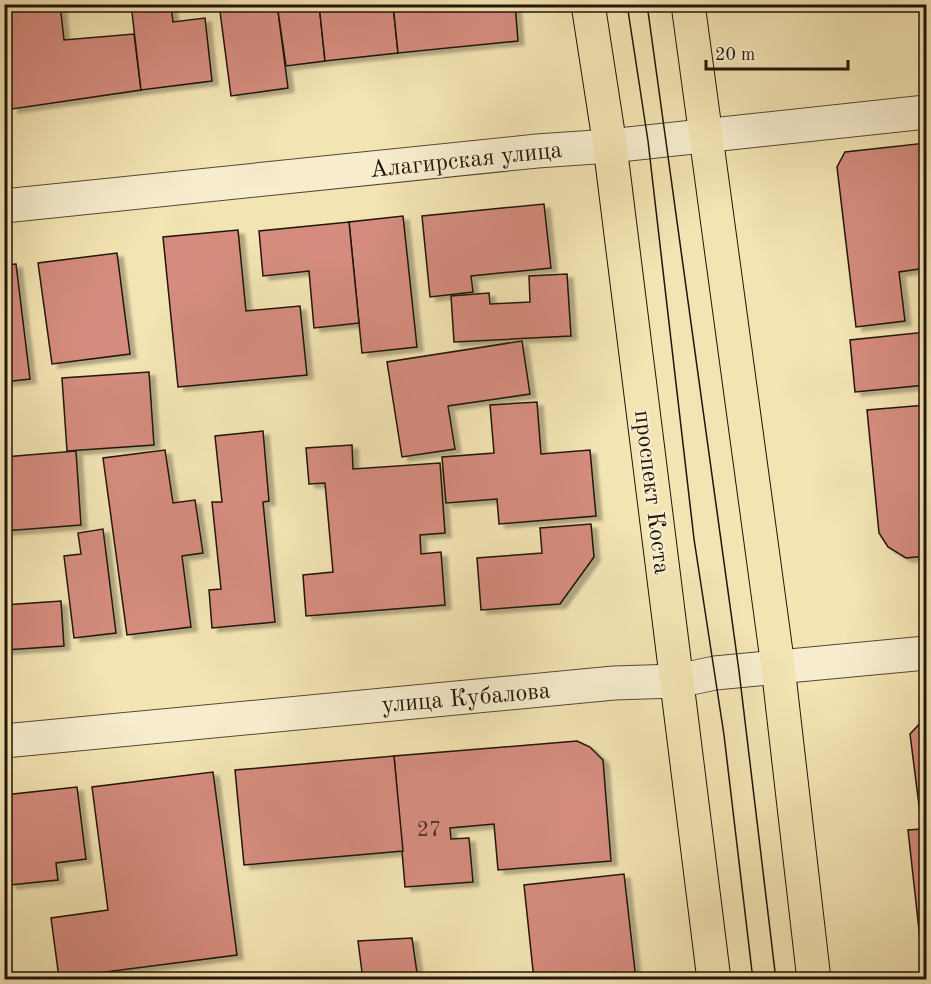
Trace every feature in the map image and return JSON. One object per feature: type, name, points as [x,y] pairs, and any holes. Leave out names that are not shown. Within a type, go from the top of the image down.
[{"type":"main road","name":"проспект Коста","points":[[588,4],[610,146],[714,980]]},
{"type":"main road","points":[[688,4],[778,667],[814,980]]},
{"type":"street","name":"Алагирская улица","points":[[4,206],[927,112]]},
{"type":"street","name":"улица Кубалова","points":[[4,741],[602,684],[677,681],[715,673],[927,653]]},
{"type":"building","points":[[4,4],[60,4],[64,40],[134,34],[141,90],[12,109],[4,31]]},
{"type":"building","points":[[131,4],[171,4],[173,22],[205,18],[212,81],[141,90]]},
{"type":"building","points":[[219,4],[277,4],[288,88],[231,96]]},
{"type":"building","points":[[277,4],[319,4],[325,61],[286,66]]},
{"type":"building","points":[[319,4],[393,6],[398,53],[325,61]]},
{"type":"building","points":[[393,4],[515,4],[518,41],[398,53]]},
{"type":"building","points":[[926,143],[926,268],[899,272],[905,321],[856,327],[837,167],[845,152]]},
{"type":"building","points":[[544,204],[551,268],[471,276],[473,292],[430,297],[422,216]]},
{"type":"building","points":[[403,216],[417,347],[362,353],[349,222]]},
{"type":"building","points":[[349,222],[359,323],[314,328],[309,271],[263,276],[259,231]]},
{"type":"building","points":[[238,230],[246,311],[300,306],[307,375],[178,387],[163,237]]},
{"type":"building","points":[[117,253],[130,354],[52,364],[38,263]]},
{"type":"building","points":[[16,264],[30,379],[4,382],[4,265]]},
{"type":"building","points":[[567,274],[571,336],[454,342],[451,296],[489,293],[490,304],[530,302],[529,276]]},
{"type":"building","points":[[926,332],[926,385],[855,392],[850,340]]},
{"type":"building","points":[[522,341],[530,394],[448,406],[455,449],[402,457],[387,362]]},
{"type":"building","points":[[149,372],[154,445],[67,451],[62,378]]},
{"type":"building","points":[[537,402],[541,454],[590,450],[596,516],[499,524],[497,499],[446,503],[442,457],[494,453],[490,405]]},
{"type":"building","points":[[926,405],[926,556],[906,558],[888,547],[879,533],[867,410]]},
{"type":"building","points":[[263,431],[269,501],[263,502],[275,622],[212,628],[209,590],[221,589],[212,502],[222,502],[215,436]]},
{"type":"building","points":[[352,445],[353,469],[440,463],[445,533],[420,535],[421,554],[441,552],[445,605],[306,616],[303,575],[333,572],[325,483],[309,484],[306,448]]},
{"type":"building","points":[[165,450],[173,503],[195,500],[203,553],[182,556],[191,627],[127,635],[103,458]]},
{"type":"building","points":[[76,451],[81,525],[4,531],[4,457]]},
{"type":"building","points":[[591,524],[594,557],[560,604],[481,610],[477,558],[542,553],[540,528]]},
{"type":"building","points":[[103,529],[116,633],[74,638],[64,556],[81,554],[78,533]]},
{"type":"building","points":[[61,601],[64,646],[5,650],[4,605]]},
{"type":"building","points":[[926,717],[926,947],[921,948],[908,830],[922,829],[910,734]]},
{"type":"building","points":[[577,741],[590,747],[603,760],[611,861],[498,870],[494,824],[450,828],[451,839],[469,838],[473,882],[405,887],[394,756]]},
{"type":"building","points":[[394,756],[403,851],[244,865],[235,770]]},
{"type":"building","points":[[213,772],[237,955],[59,978],[51,918],[108,910],[92,787]]},
{"type":"building","points":[[77,787],[86,859],[56,863],[58,880],[10,885],[7,864],[4,865],[4,795]]},
{"type":"building","points":[[624,874],[636,980],[534,980],[524,885]]},
{"type":"building","points":[[412,938],[418,980],[363,980],[358,941]]},
{"type":"tram line","points":[[627,4],[648,141],[694,539],[724,735],[753,980]]},
{"type":"tram line","points":[[647,4],[739,671],[776,980]]}]
